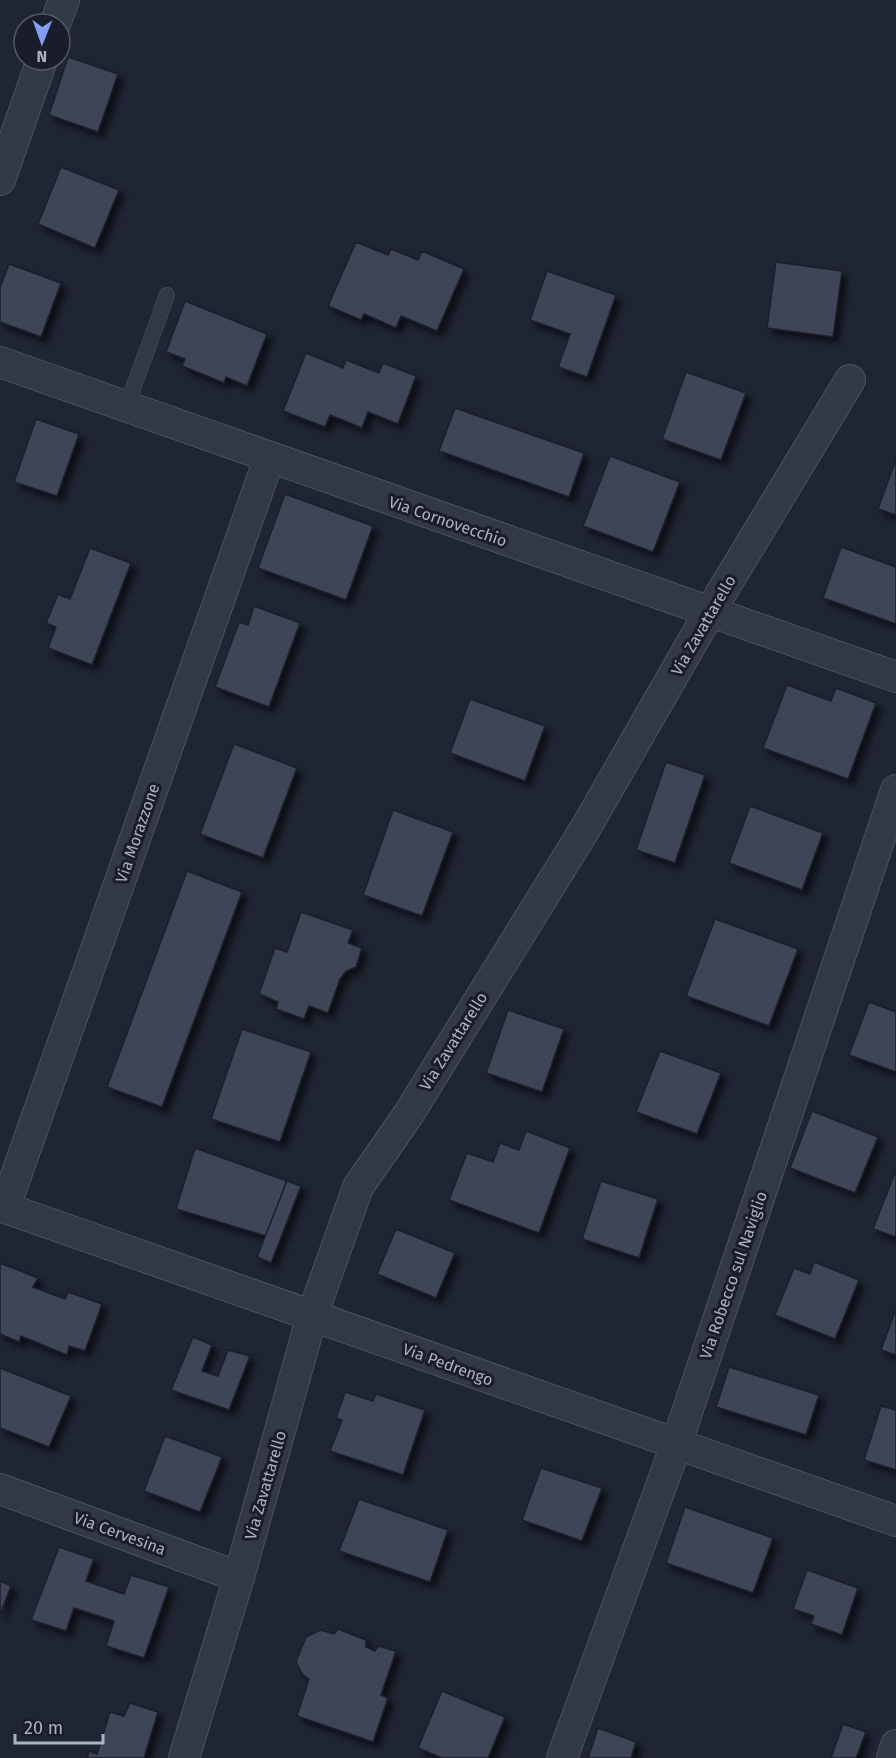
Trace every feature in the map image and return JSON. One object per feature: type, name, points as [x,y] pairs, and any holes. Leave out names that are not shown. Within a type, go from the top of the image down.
[{"type":"street","points":[[0,180],[38,72]]},
{"type":"street","name":"Via Cornovecchio","points":[[0,362],[269,459],[896,678]]},
{"type":"street","name":"Via Zavattarello","points":[[184,1758],[239,1577],[312,1316],[358,1187],[408,1115],[585,829],[709,612],[850,381]]},
{"type":"street","name":"Via Morazzone","points":[[2,1206],[269,459]]},
{"type":"street","name":"Via Robecco sul Naviglio","points":[[562,1758],[676,1445],[896,790]]},
{"type":"street","name":"Via Pedrengo","points":[[2,1206],[896,1521]]},
{"type":"street","name":"Via Cervesina","points":[[0,1488],[239,1577]]},
{"type":"street","points":[[892,1758],[896,1746]]},
{"type":"lane","points":[[126,408],[167,295]]},
{"type":"building","points":[[72,58],[118,74],[98,132],[49,115],[63,72],[72,72]]},
{"type":"building","points":[[61,167],[119,190],[95,248],[38,224]]},
{"type":"building","points":[[356,242],[388,255],[391,249],[418,260],[422,251],[464,269],[437,331],[401,316],[396,328],[364,314],[361,320],[328,306]]},
{"type":"building","points":[[776,262],[842,271],[833,337],[767,328]]},
{"type":"building","points":[[9,264],[61,283],[41,337],[0,322],[0,288]]},
{"type":"building","points":[[547,271],[616,295],[587,377],[558,367],[570,334],[530,320]]},
{"type":"building","points":[[185,301],[267,334],[247,386],[226,377],[224,383],[182,366],[185,359],[166,352]]},
{"type":"building","points":[[306,353],[343,368],[346,360],[379,373],[383,363],[416,376],[398,424],[368,412],[362,428],[330,415],[325,427],[283,411]]},
{"type":"building","points":[[686,372],[746,393],[721,460],[662,439]]},
{"type":"building","points":[[455,408],[584,453],[569,497],[439,451]]},
{"type":"building","points":[[36,419],[79,434],[57,496],[14,482]]},
{"type":"building","points":[[610,456],[680,482],[653,552],[583,526]]},
{"type":"building","points":[[896,459],[896,515],[878,509]]},
{"type":"building","points":[[285,494],[373,526],[346,600],[258,568]]},
{"type":"building","points":[[841,547],[896,567],[896,624],[823,598]]},
{"type":"building","points":[[90,548],[131,563],[92,665],[48,648],[56,627],[46,623],[58,594],[70,599]]},
{"type":"building","points":[[254,606],[300,623],[269,707],[215,687],[239,622],[248,625]]},
{"type":"building","points":[[787,685],[831,701],[836,688],[876,703],[848,779],[763,748]]},
{"type":"building","points":[[470,699],[545,726],[525,781],[450,753]]},
{"type":"building","points":[[234,744],[297,768],[263,858],[200,834]]},
{"type":"building","points":[[666,762],[705,775],[675,863],[636,850]]},
{"type":"building","points":[[750,806],[823,833],[802,890],[729,863]]},
{"type":"building","points":[[393,810],[453,832],[422,916],[363,895]]},
{"type":"building","points":[[187,871],[242,892],[162,1107],[107,1087]]},
{"type":"building","points":[[301,912],[353,930],[348,943],[362,948],[356,967],[346,971],[340,979],[328,1013],[309,1006],[304,1019],[276,1009],[278,1002],[259,994],[275,948],[287,952]]},
{"type":"building","points":[[715,919],[798,949],[769,1026],[686,996]]},
{"type":"building","points":[[869,1002],[896,1012],[896,1072],[849,1055]]},
{"type":"building","points":[[508,1010],[564,1029],[542,1092],[486,1073]]},
{"type":"building","points":[[242,1029],[311,1052],[280,1142],[211,1119]]},
{"type":"building","points":[[660,1051],[721,1073],[697,1134],[636,1112]]},
{"type":"building","points":[[812,1111],[878,1137],[855,1193],[790,1168]]},
{"type":"building","points":[[526,1131],[570,1148],[539,1233],[449,1200],[467,1153],[493,1162],[500,1143],[519,1150]]},
{"type":"building","points":[[195,1148],[287,1181],[266,1236],[176,1209]]},
{"type":"building","points":[[896,1170],[896,1237],[873,1229]]},
{"type":"building","points":[[287,1181],[301,1186],[271,1263],[257,1257]]},
{"type":"building","points":[[601,1181],[658,1199],[639,1258],[582,1239]]},
{"type":"building","points":[[396,1229],[455,1253],[436,1298],[377,1274]]},
{"type":"building","points":[[814,1262],[859,1280],[835,1339],[775,1315],[794,1268],[810,1274]]},
{"type":"building","points":[[0,1263],[38,1278],[33,1287],[65,1299],[68,1292],[102,1304],[85,1351],[69,1346],[67,1355],[21,1336],[19,1342],[0,1334]]},
{"type":"building","points":[[896,1309],[896,1355],[881,1350]]},
{"type":"building","points":[[193,1337],[212,1345],[202,1371],[218,1376],[228,1350],[250,1356],[229,1410],[171,1390]]},
{"type":"building","points":[[729,1367],[819,1395],[806,1435],[716,1407]]},
{"type":"building","points":[[0,1368],[71,1396],[49,1447],[0,1428]]},
{"type":"building","points":[[345,1392],[373,1401],[376,1394],[425,1410],[403,1475],[330,1451],[342,1420],[336,1418]]},
{"type":"building","points":[[881,1406],[896,1410],[896,1470],[864,1460]]},
{"type":"building","points":[[165,1436],[222,1457],[200,1512],[144,1491]]},
{"type":"building","points":[[541,1468],[602,1488],[582,1541],[522,1520]]},
{"type":"building","points":[[359,1499],[448,1530],[430,1582],[339,1551]]},
{"type":"building","points":[[685,1507],[773,1538],[753,1593],[666,1563]]},
{"type":"building","points":[[59,1547],[94,1559],[86,1581],[124,1594],[131,1575],[169,1587],[144,1658],[106,1646],[114,1621],[74,1608],[66,1631],[31,1620]]},
{"type":"building","points":[[807,1570],[858,1588],[842,1635],[811,1624],[814,1616],[793,1609]]},
{"type":"building","points":[[0,1581],[11,1586],[0,1615]]},
{"type":"building","points":[[338,1629],[366,1640],[366,1647],[375,1651],[378,1646],[396,1651],[381,1695],[388,1698],[373,1742],[297,1716],[309,1679],[303,1675],[296,1662],[306,1637],[320,1630],[334,1634]]},
{"type":"building","points":[[442,1691],[505,1717],[488,1758],[442,1758],[418,1748]]},
{"type":"building","points":[[130,1703],[158,1712],[144,1758],[87,1758],[89,1751],[97,1754],[110,1712],[124,1716]]},
{"type":"building","points":[[843,1724],[866,1732],[856,1758],[831,1758]]},
{"type":"building","points":[[598,1728],[636,1742],[631,1758],[588,1758]]}]
